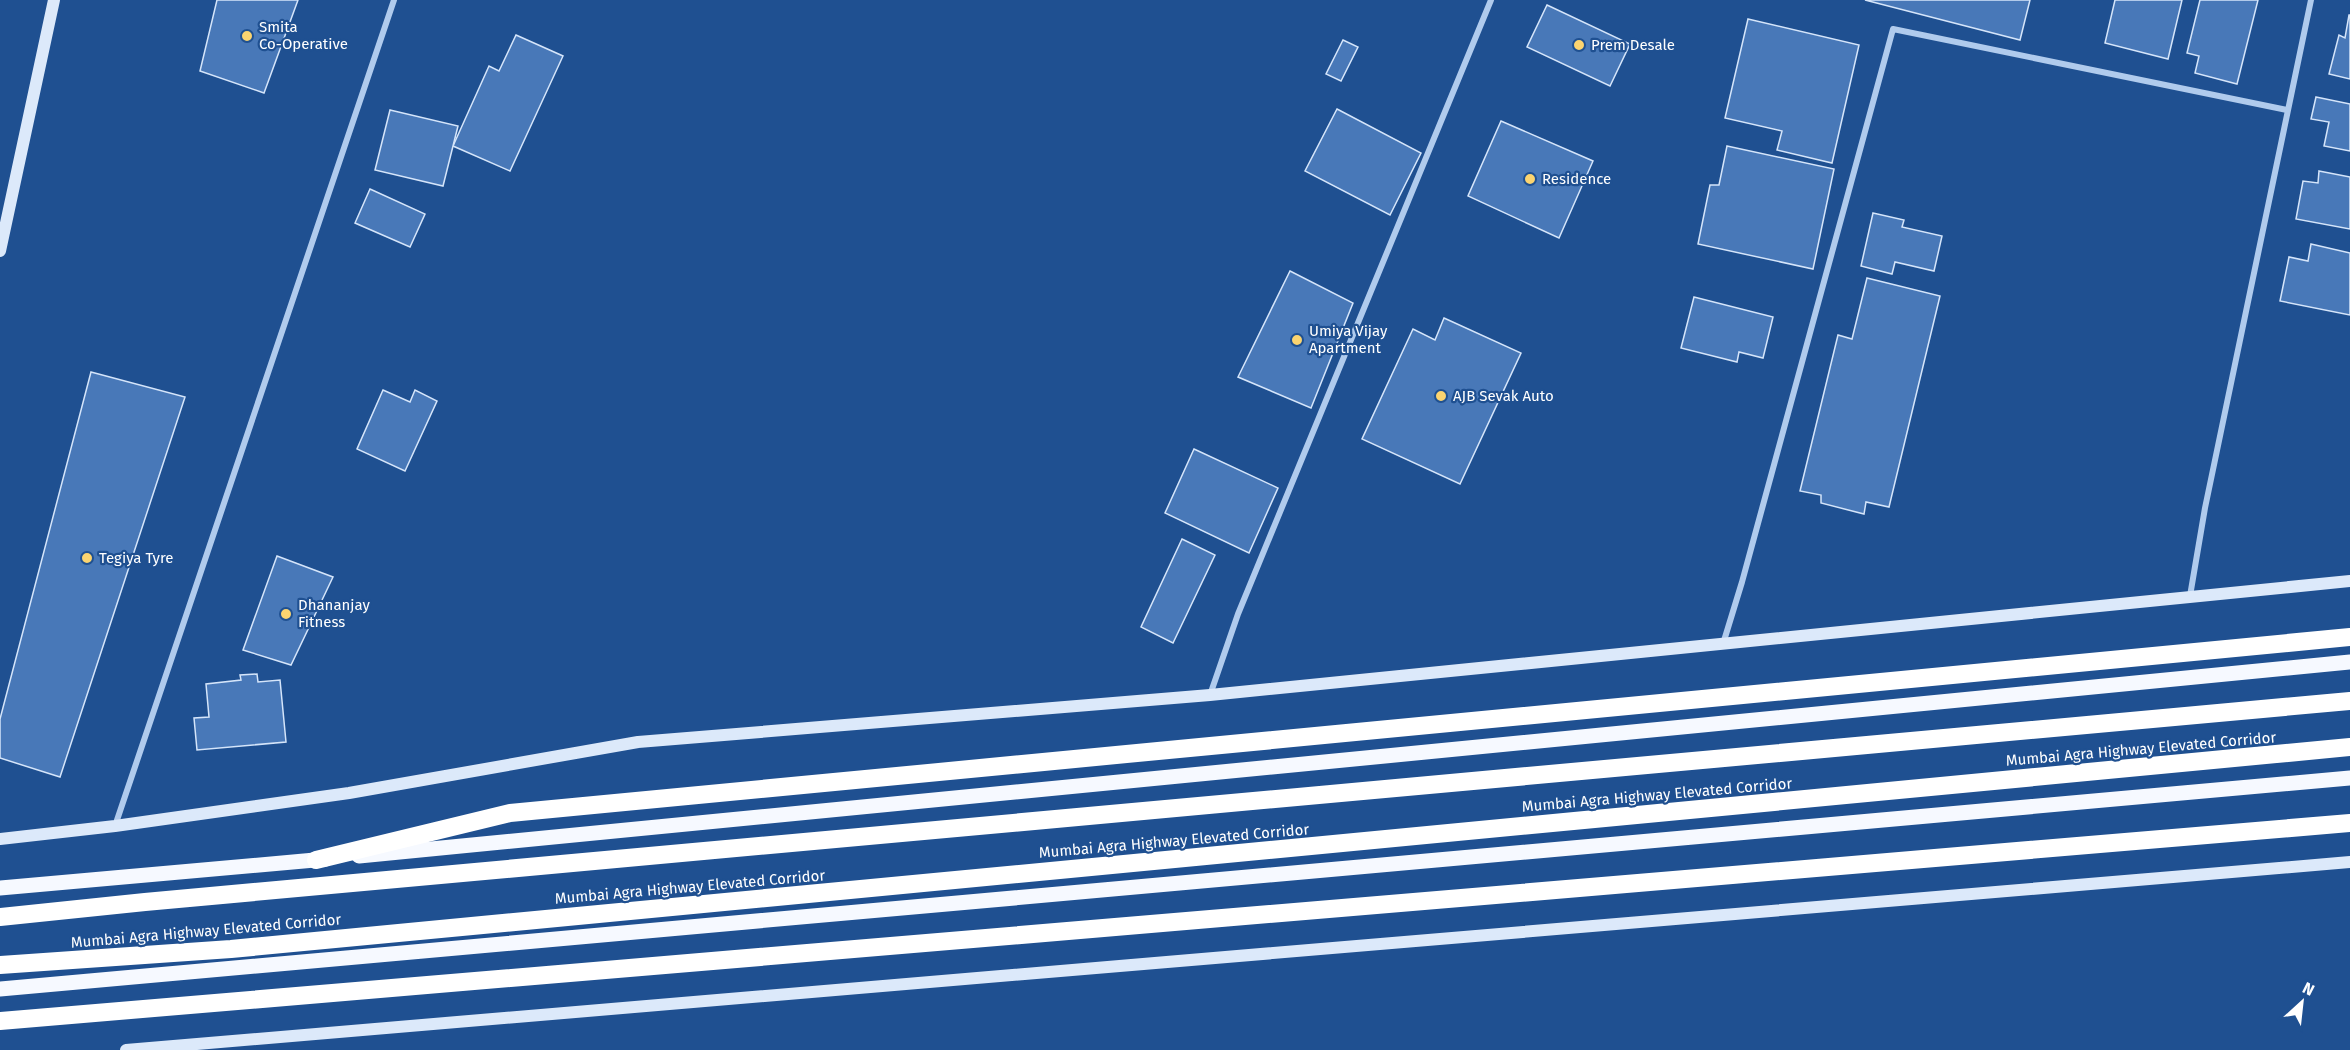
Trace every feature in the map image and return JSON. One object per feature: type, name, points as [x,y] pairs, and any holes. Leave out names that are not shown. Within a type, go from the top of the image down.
[{"type":"highway","points":[[316,860],[510,813],[2350,637]]},
{"type":"highway","name":"Mumbai Agra Highway Elevated Corridor","points":[[0,917],[2350,701]]},
{"type":"highway","name":"Mumbai Agra Highway Elevated Corridor","points":[[0,966],[243,948],[2350,747]]},
{"type":"highway","points":[[0,1021],[2350,823]]},
{"type":"main road","points":[[0,888],[316,860],[2350,663]]},
{"type":"main road","points":[[0,989],[2350,778]]},
{"type":"street","points":[[0,251],[54,0]]},
{"type":"street","points":[[115,826],[394,0]]},
{"type":"street","points":[[1210,695],[1238,614],[1491,0]]},
{"type":"street","points":[[2190,596],[2205,508],[2311,0]]},
{"type":"street","points":[[1723,644],[1893,29],[2287,110]]},
{"type":"street","points":[[0,839],[115,826],[349,793],[638,742],[1210,695],[2350,581]]},
{"type":"street","points":[[126,1050],[2350,862]]},
{"type":"building","name":"Smita Co-Operative","points":[[217,0],[298,0],[264,93],[200,71]]},
{"type":"building","points":[[1865,0],[2030,0],[2020,40]]},
{"type":"building","points":[[2115,0],[2182,0],[2168,59],[2105,43]]},
{"type":"building","points":[[2200,0],[2258,0],[2237,84],[2195,73],[2199,56],[2187,53]]},
{"type":"building","name":"Prem Desale","points":[[1547,5],[1630,44],[1610,86],[1527,47]]},
{"type":"building","points":[[2349,15],[2350,79],[2329,74],[2339,35],[2345,38]]},
{"type":"building","points":[[1748,19],[1859,45],[1832,163],[1777,150],[1782,131],[1725,118]]},
{"type":"building","points":[[516,35],[563,56],[510,171],[453,146],[489,66],[499,71]]},
{"type":"building","points":[[1343,40],[1358,47],[1341,81],[1326,74]]},
{"type":"building","points":[[2316,97],[2350,104],[2350,151],[2324,146],[2329,122],[2311,119]]},
{"type":"building","points":[[1337,109],[1421,153],[1390,215],[1305,171]]},
{"type":"building","points":[[390,110],[458,126],[443,186],[375,170]]},
{"type":"building","name":"Residence","points":[[1501,121],[1593,161],[1559,238],[1468,196]]},
{"type":"building","points":[[1727,146],[1834,169],[1813,269],[1698,244],[1710,185],[1719,185]]},
{"type":"building","points":[[2319,171],[2350,177],[2350,229],[2296,219],[2303,181],[2318,183]]},
{"type":"building","points":[[370,189],[425,214],[410,247],[355,223]]},
{"type":"building","points":[[1873,213],[1904,220],[1902,227],[1942,236],[1934,271],[1895,262],[1892,274],[1861,266]]},
{"type":"building","points":[[2311,244],[2350,253],[2350,315],[2280,301],[2289,257],[2308,261]]},
{"type":"building","name":"Umiya Vijay Apartment","points":[[1290,271],[1353,303],[1311,408],[1238,377]]},
{"type":"building","points":[[1867,278],[1940,296],[1889,507],[1866,502],[1864,514],[1821,503],[1821,495],[1800,491],[1838,335],[1852,339]]},
{"type":"building","points":[[1694,297],[1773,317],[1763,358],[1739,352],[1737,362],[1681,348]]},
{"type":"building","name":"AJB Sevak Auto","points":[[1444,318],[1521,353],[1460,484],[1362,439],[1413,329],[1435,340]]},
{"type":"building","name":"Tegiya Tyre","points":[[91,372],[185,397],[60,777],[0,758],[0,719]]},
{"type":"building","points":[[383,390],[410,402],[415,390],[437,401],[405,471],[357,449]]},
{"type":"building","points":[[1194,449],[1278,488],[1249,553],[1165,513]]},
{"type":"building","points":[[1182,539],[1215,555],[1173,643],[1141,627]]},
{"type":"building","name":"Dhananjay Fitness","points":[[277,556],[333,577],[291,665],[243,650]]},
{"type":"building","points":[[257,674],[258,682],[280,680],[286,742],[197,750],[194,718],[209,717],[206,684],[241,680],[240,675]]},
{"type":"place","name":"Smita Co-Operative","points":[[247,36]]},
{"type":"place","name":"Prem Desale","points":[[1579,45]]},
{"type":"place","name":"Residence","points":[[1530,179]]},
{"type":"place","name":"Umiya Vijay Apartment","points":[[1297,340]]},
{"type":"place","name":"AJB Sevak Auto","points":[[1441,396]]},
{"type":"place","name":"Tegiya Tyre","points":[[87,558]]},
{"type":"place","name":"Dhananjay Fitness","points":[[286,614]]}]
